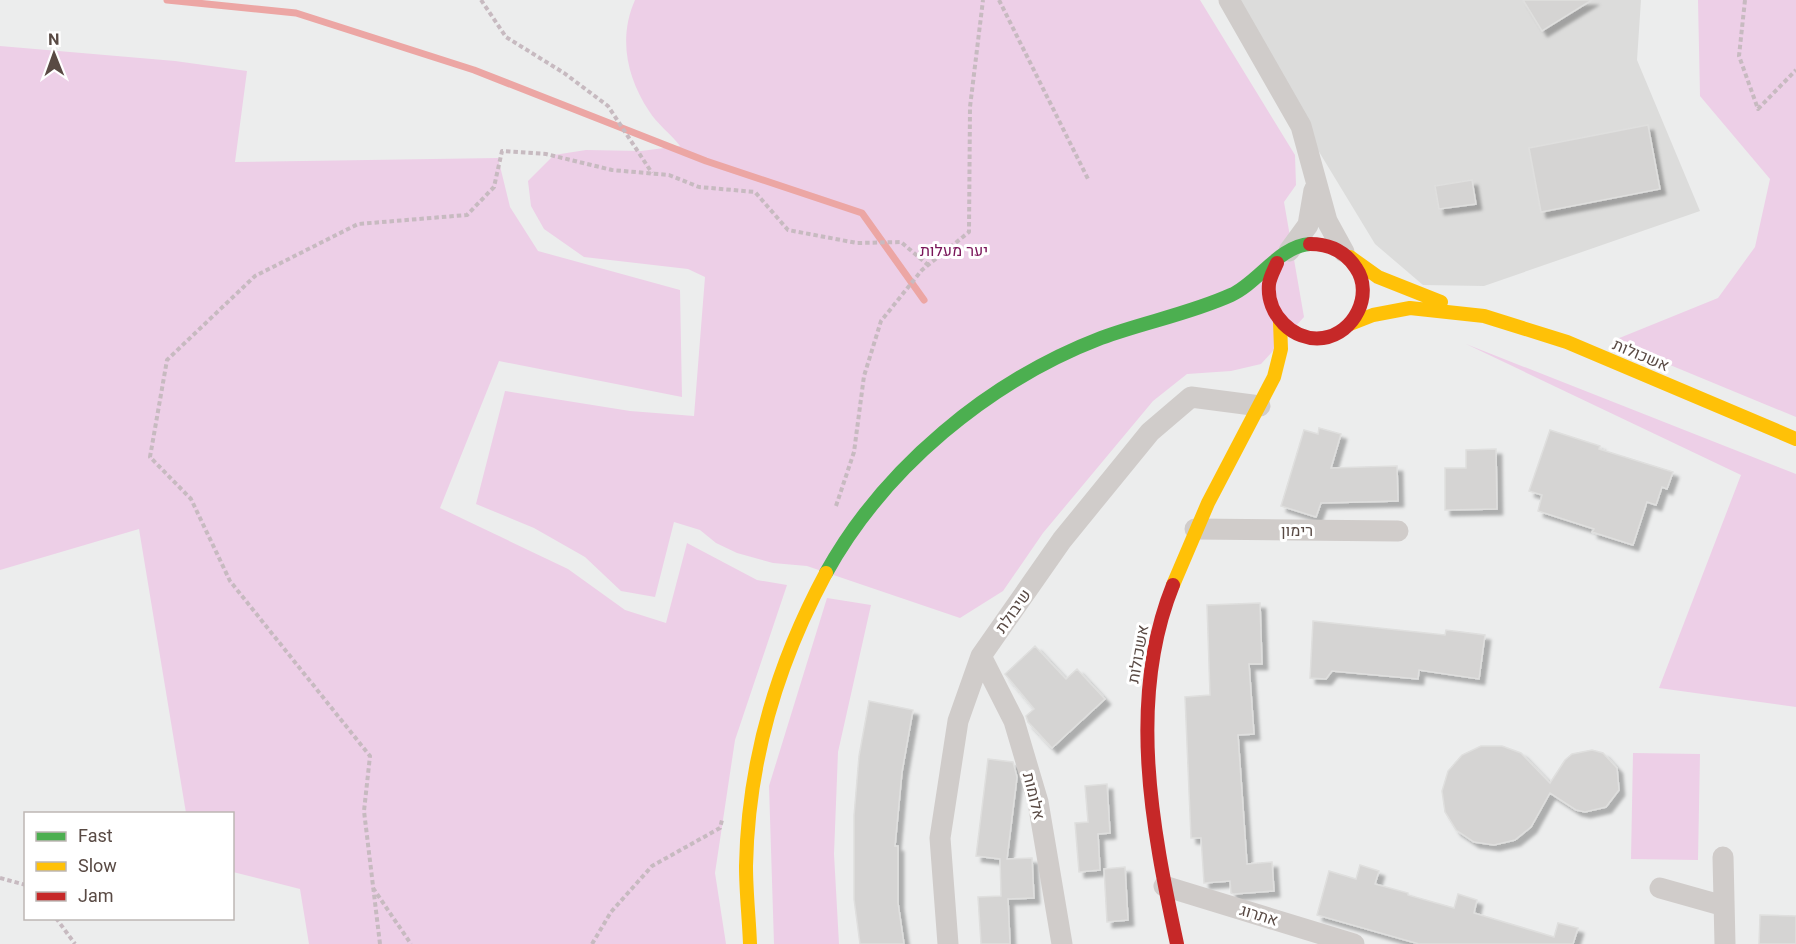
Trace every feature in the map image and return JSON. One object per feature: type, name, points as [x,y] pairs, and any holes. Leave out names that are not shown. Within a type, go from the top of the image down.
[{"type":"street","points":[[1229,0],[1296,116],[1327,221],[1361,275],[1364,290],[1362,305],[1350,324],[1304,352]]},
{"type":"street","points":[[750,944],[746,867],[757,757],[786,653],[832,558],[898,474],[981,402],[1084,345],[1207,305],[1249,286],[1282,258],[1302,237],[1311,218],[1314,196],[1312,166]]},
{"type":"street","points":[[1279,321],[1271,306],[1268,291],[1270,276],[1282,258],[1315,243],[1330,245],[1346,254]]},
{"type":"street","name":"אשכולות","points":[[1346,254],[1378,277],[1469,313],[1568,342],[1796,439]]},
{"type":"street","points":[[1207,305],[1222,303],[1244,305]]},
{"type":"street","name":"אשכולות","points":[[1350,324],[1373,315],[1410,308],[1469,313]]},
{"type":"street","points":[[1259,310],[1302,336],[1317,338],[1332,336]]},
{"type":"street","name":"אשכולות","points":[[1177,944],[1164,886],[1148,791],[1145,733],[1149,681],[1157,632],[1195,529],[1263,398],[1280,356],[1279,321]]},
{"type":"street","name":"אשכולות","points":[[1263,398],[1290,363]]},
{"type":"street","name":"שיבולת","points":[[948,944],[939,838],[958,721],[981,656],[1062,540],[1150,432],[1191,397],[1263,398]]},
{"type":"street","name":"רימון","points":[[1195,529],[1398,531]]},
{"type":"street","name":"אלומות","points":[[981,656],[1014,721],[1038,802],[1062,944]]},
{"type":"street","points":[[1723,857],[1725,944]]},
{"type":"street","name":"אתרוג","points":[[1164,886],[1354,944]]},
{"type":"street","points":[[1660,888],[1724,906]]},
{"type":"path","points":[[481,0],[506,36],[564,73],[608,106],[652,173]]},
{"type":"path","points":[[836,513],[836,502],[854,452],[864,376],[881,321],[928,265],[969,232],[970,107],[983,0]]},
{"type":"path","points":[[999,0],[1089,181]]},
{"type":"path","points":[[1745,0],[1739,56],[1758,109],[1796,70]]},
{"type":"path","points":[[380,944],[364,811],[370,756],[230,581],[191,499],[150,457],[167,360],[255,276],[358,224],[467,215],[494,187],[502,151],[546,154],[612,170],[669,175],[699,187],[755,192],[788,230],[857,243],[901,242],[928,265]]},
{"type":"path","points":[[592,944],[611,912],[652,866],[720,828],[723,818]]},
{"type":"path","points":[[0,878],[24,884]]},
{"type":"path","points":[[373,887],[411,944]]},
{"type":"path","points":[[57,920],[75,944]]},
{"type":"shaded area","points":[[1227,0],[1641,0],[1637,60],[1700,211],[1484,286],[1423,285],[1375,244]]},
{"type":"green space","name":"יער מעלות","points":[[635,0],[1200,0],[1295,155],[1296,185],[1284,202],[1304,317],[1261,364],[1231,371],[1187,374],[1153,401],[1043,533],[1003,591],[960,618],[807,566],[773,563],[737,553],[716,543],[700,530],[674,522],[655,597],[621,591],[585,557],[534,528],[476,504],[505,391],[630,411],[694,416],[705,277],[688,269],[584,257],[544,229],[531,206],[528,181],[554,155],[586,150],[641,151],[680,146],[649,111],[630,71],[626,43],[630,14]]},
{"type":"green space","points":[[1698,0],[1796,0],[1796,417],[1612,341],[1718,298],[1755,247],[1770,179],[1700,96]]},
{"type":"green space","points":[[0,46],[175,61],[247,71],[235,162],[498,158],[510,207],[538,251],[680,290],[682,397],[499,361],[440,508],[568,569],[625,610],[666,623],[687,543],[757,580],[787,585],[735,740],[715,873],[726,944],[309,944],[300,889],[234,872],[234,812],[186,812],[139,529],[0,570]]},
{"type":"green space","points":[[1466,344],[1796,474],[1796,707],[1659,688],[1741,475]]},
{"type":"green space","points":[[827,598],[871,605],[838,752],[834,854],[839,944],[774,944],[769,786]]},
{"type":"green space","points":[[1633,753],[1700,754],[1698,860],[1631,859]]},
{"type":"building","points":[[1523,0],[1592,0],[1542,31]]},
{"type":"building","points":[[1648,125],[1660,189],[1541,212],[1529,148]]},
{"type":"building","points":[[1472,180],[1476,204],[1439,209],[1435,186]]},
{"type":"building","points":[[1319,428],[1341,434],[1331,468],[1397,466],[1398,501],[1321,503],[1316,517],[1281,506],[1304,430],[1318,434]]},
{"type":"building","points":[[1550,430],[1600,446],[1599,449],[1673,472],[1667,489],[1662,487],[1656,505],[1647,502],[1633,545],[1592,532],[1594,529],[1538,511],[1542,495],[1529,491]]},
{"type":"building","points":[[1496,449],[1497,509],[1445,510],[1445,468],[1466,468],[1466,450]]},
{"type":"building","points":[[1260,603],[1262,664],[1249,664],[1254,734],[1238,735],[1247,864],[1272,862],[1274,891],[1234,894],[1231,893],[1230,881],[1204,883],[1201,838],[1191,838],[1185,697],[1210,695],[1207,605]]},
{"type":"building","points":[[1313,621],[1445,635],[1446,630],[1485,635],[1479,679],[1419,670],[1418,679],[1332,671],[1326,679],[1310,678]]},
{"type":"building","points":[[1035,646],[1066,679],[1077,669],[1105,699],[1052,748],[1028,722],[1026,716],[1034,709],[1005,674]]},
{"type":"building","points":[[869,701],[913,710],[902,772],[895,846],[898,846],[898,903],[904,944],[860,944],[854,899],[854,816],[859,756]]},
{"type":"building","points":[[1481,746],[1502,746],[1521,753],[1550,783],[1565,760],[1572,754],[1592,750],[1603,753],[1617,768],[1619,790],[1606,807],[1585,812],[1576,810],[1550,793],[1531,827],[1515,840],[1494,845],[1474,842],[1456,830],[1445,812],[1442,791],[1448,771],[1462,755]]},
{"type":"building","points":[[988,759],[1013,762],[1017,777],[1007,859],[1032,858],[1034,898],[1008,899],[1010,944],[981,944],[978,897],[1001,896],[1000,859],[976,856]]},
{"type":"building","points":[[1107,784],[1110,833],[1098,834],[1100,870],[1079,872],[1075,823],[1088,822],[1085,786]]},
{"type":"building","points":[[1360,865],[1379,871],[1375,884],[1408,893],[1408,895],[1454,908],[1458,894],[1477,900],[1474,913],[1554,937],[1558,923],[1578,928],[1573,944],[1419,944],[1317,915],[1329,871],[1356,879]]},
{"type":"building","points":[[1125,867],[1128,920],[1107,922],[1104,869]]},
{"type":"building","points":[[1760,915],[1796,916],[1796,944],[1759,944]]},
{"type":"waterway","points":[[167,0],[296,13],[474,70],[706,161],[862,213],[924,300]]},
{"type":"traffic: fast","points":[[826,573],[850,535],[878,498],[943,432],[980,404],[1019,378],[1059,356],[1101,338],[1231,295],[1288,251],[1310,244]]},
{"type":"traffic: slow","points":[[1350,257],[1378,277],[1441,302]]},
{"type":"traffic: slow","points":[[1350,324],[1373,315],[1410,308],[1484,316],[1567,342],[1796,439]]},
{"type":"traffic: slow","points":[[1173,585],[1208,503],[1274,377],[1281,349],[1280,322]]},
{"type":"traffic: slow","points":[[750,944],[746,866],[752,789],[759,752],[768,715],[793,643],[826,573]]},
{"type":"traffic: jam","points":[[1277,263],[1271,276],[1269,295],[1272,306],[1284,324],[1292,331],[1312,338],[1334,335],[1344,329],[1358,311],[1362,301],[1361,278],[1352,262],[1342,253],[1324,245],[1310,244]]},
{"type":"traffic: jam","points":[[1173,585],[1159,628],[1151,673],[1147,718],[1148,764],[1159,855],[1177,944]]}]
